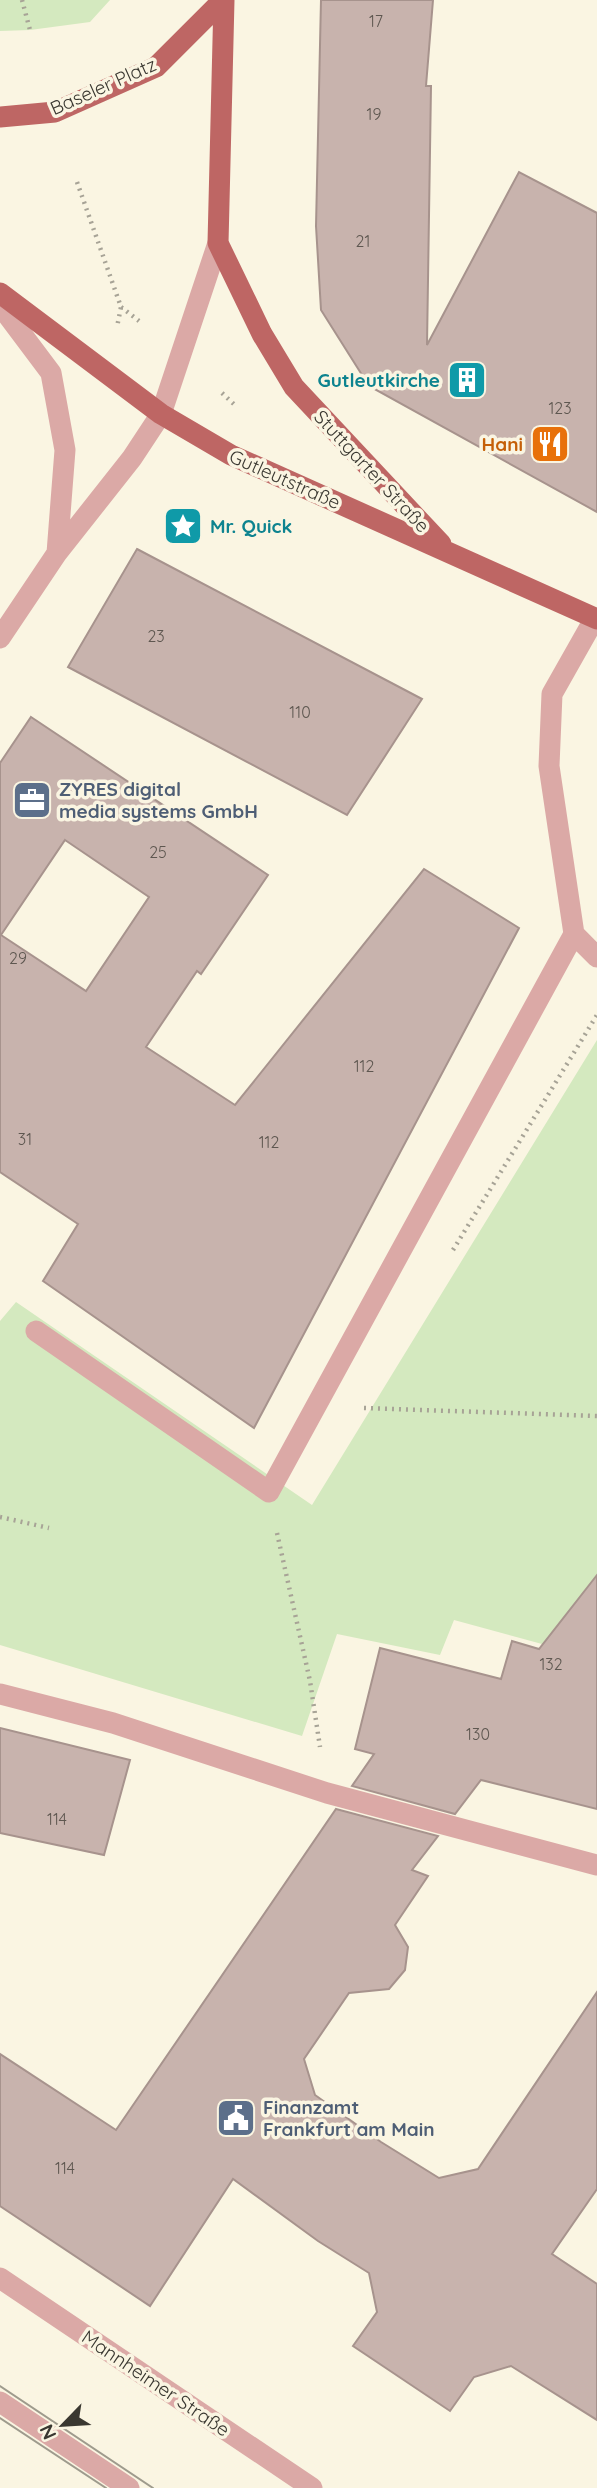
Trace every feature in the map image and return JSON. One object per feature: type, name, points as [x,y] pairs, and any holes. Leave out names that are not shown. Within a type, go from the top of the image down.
[{"type":"main road","name":"Baseler Platz","points":[[0,117],[55,112],[156,67],[224,0]]},
{"type":"main road","name":"Stuttgarter Straße","points":[[224,0],[219,243],[262,334],[294,387],[447,551]]},
{"type":"main road","name":"Gutleutstraße","points":[[0,293],[161,414],[231,455],[596,618]]},
{"type":"street","name":"Stuttgarter Straße","points":[[0,638],[57,553],[132,458],[161,414],[219,243]]},
{"type":"street","name":"Stuttgarter Straße","points":[[0,305],[51,373],[65,450],[57,553]]},
{"type":"street","points":[[596,618],[552,694],[549,766],[574,934],[597,957]]},
{"type":"street","points":[[36,1331],[269,1492],[574,934]]},
{"type":"street","points":[[0,1694],[113,1723],[327,1793],[597,1865]]},
{"type":"street","name":"Mannheimer Straße","points":[[0,2278],[312,2488]]},
{"type":"street","points":[[0,2402],[129,2488]]},
{"type":"path","points":[[22,0],[30,30]]},
{"type":"path","points":[[77,181],[121,307],[115,336]]},
{"type":"path","points":[[121,307],[139,321]]},
{"type":"path","points":[[451,1253],[597,1015]]},
{"type":"path","points":[[356,1408],[597,1416]]},
{"type":"path","points":[[0,1517],[49,1528]]},
{"type":"path","points":[[275,1521],[310,1681],[327,1793]]},
{"type":"green space","points":[[0,0],[110,0],[90,22],[0,31]]},
{"type":"green space","points":[[597,1040],[597,1659],[454,1620],[440,1655],[337,1634],[302,1736],[0,1645],[0,1321],[16,1302],[312,1505]]},
{"type":"building","points":[[321,0],[433,0],[426,86],[431,86],[427,345],[519,172],[597,213],[597,512],[369,386],[321,310],[316,226]]},
{"type":"building","points":[[137,549],[422,699],[347,815],[68,667]]},
{"type":"building","points":[[31,717],[268,875],[201,974],[197,971],[146,1047],[235,1105],[424,869],[519,928],[254,1428],[43,1281],[78,1224],[0,1172],[0,763]],"holes":[[[65,840],[149,897],[86,991],[1,935]]]},
{"type":"building","points":[[597,1575],[597,1809],[481,1780],[455,1814],[352,1786],[374,1754],[355,1749],[380,1648],[501,1679],[512,1641],[539,1649]]},
{"type":"building","points":[[0,1728],[130,1760],[104,1855],[0,1833]]},
{"type":"building","name":"Finanzamt Frankfurt am Main","points":[[336,1809],[438,1836],[412,1870],[428,1876],[395,1925],[408,1947],[405,1970],[389,1989],[349,1993],[304,2059],[315,2095],[381,2142],[439,2178],[478,2169],[597,1992],[597,2189],[552,2254],[597,2284],[597,2420],[511,2366],[474,2377],[450,2411],[353,2346],[377,2312],[369,2273],[318,2241],[233,2179],[150,2306],[0,2206],[0,2054],[116,2130]]},
{"type":"tram line","points":[[0,2386],[153,2488]]},
{"type":"tram line","points":[[0,2418],[106,2488]]},
{"type":"place","name":"Gutleutkirche","points":[[467,380]]},
{"type":"place","name":"Hani","points":[[550,444]]},
{"type":"place","name":"Mr. Quick","points":[[183,526]]},
{"type":"place","name":"ZYRES digital media systems GmbH","points":[[32,800]]},
{"type":"place","name":"Finanzamt Frankfurt am Main","points":[[236,2118]]}]
